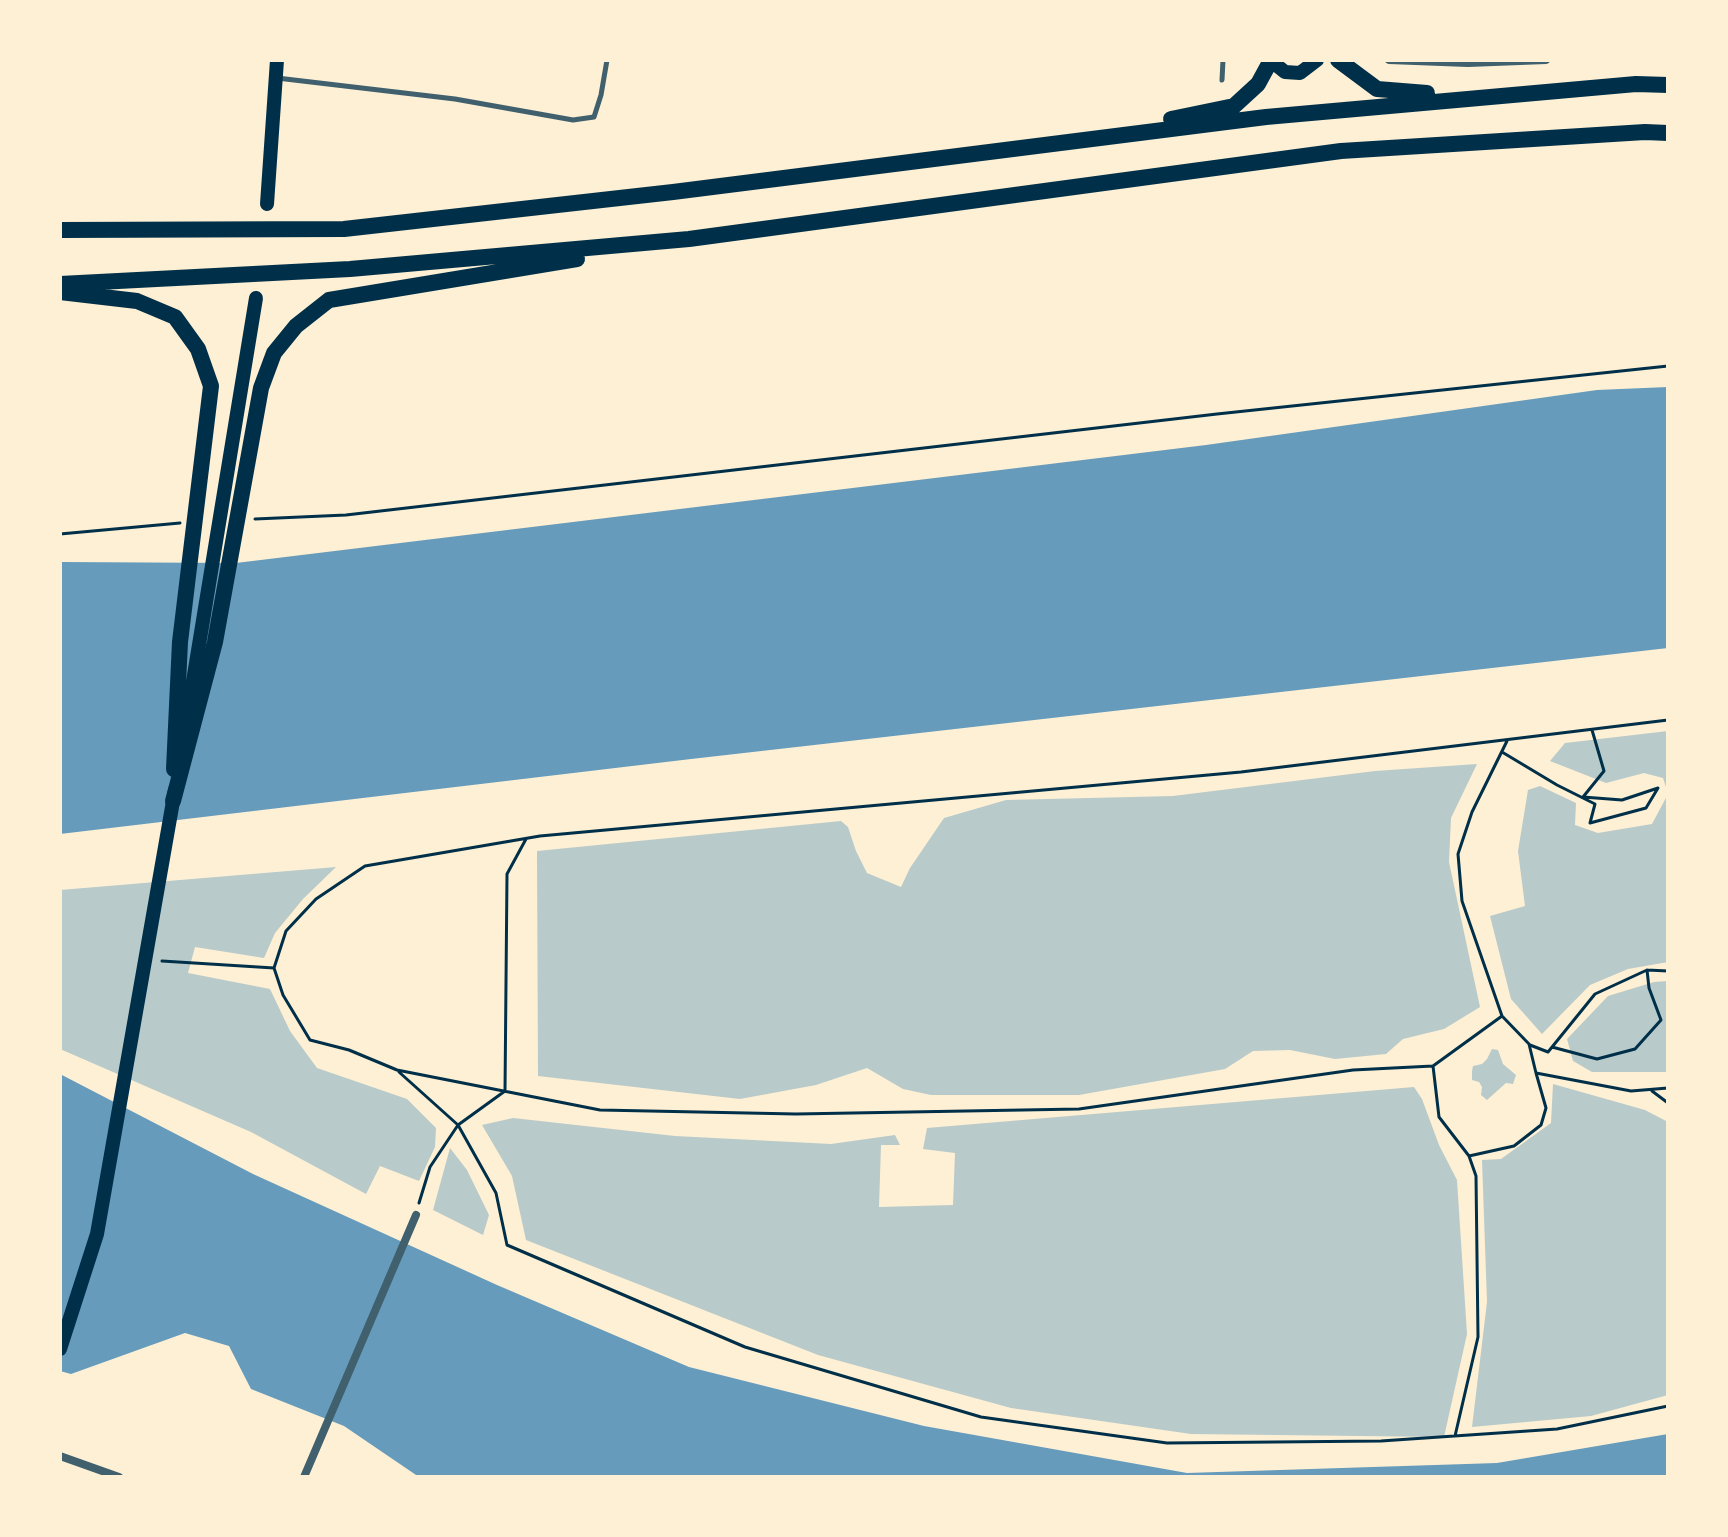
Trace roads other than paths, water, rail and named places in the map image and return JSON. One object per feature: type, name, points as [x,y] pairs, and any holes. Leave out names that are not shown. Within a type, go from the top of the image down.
[{"type":"highway","points":[[1338,60],[1377,89],[1417,94],[1603,79],[1668,85]]},
{"type":"highway","points":[[978,153],[1234,106],[1258,84],[1270,61]]},
{"type":"highway","points":[[60,230],[344,229],[688,190],[1266,117],[1636,84],[1668,85]]},
{"type":"highway","points":[[173,801],[215,642],[261,388],[274,353],[296,326],[329,300],[689,239],[1341,151],[1668,133]]},
{"type":"highway","points":[[60,284],[350,269],[689,239]]},
{"type":"highway","points":[[60,292],[137,301],[175,317],[198,349],[211,386],[180,642],[173,801]]},
{"type":"main road","points":[[267,204],[277,60]]},
{"type":"main road","points":[[1270,61],[1285,72],[1300,73],[1317,60]]},
{"type":"main road","points":[[60,1349],[97,1234],[146,960],[256,298]]},
{"type":"street","points":[[1389,60],[1468,63],[1546,60]]},
{"type":"street","points":[[304,1477],[416,1215]]},
{"type":"street","points":[[60,1456],[119,1477]]},
{"type":"lane","points":[[276,78],[455,99],[573,120],[594,117],[607,60]]},
{"type":"lane","points":[[1222,80],[1223,60]]},
{"type":"water","points":[[1668,387],[1668,648],[60,834],[60,562],[236,563],[1206,445],[1597,390]]},
{"type":"water","points":[[60,1074],[253,1174],[497,1285],[689,1367],[924,1426],[1187,1473],[1497,1463],[1668,1434],[1668,1477],[419,1477],[344,1426],[251,1389],[229,1346],[185,1333],[71,1374],[60,1371]]}]
